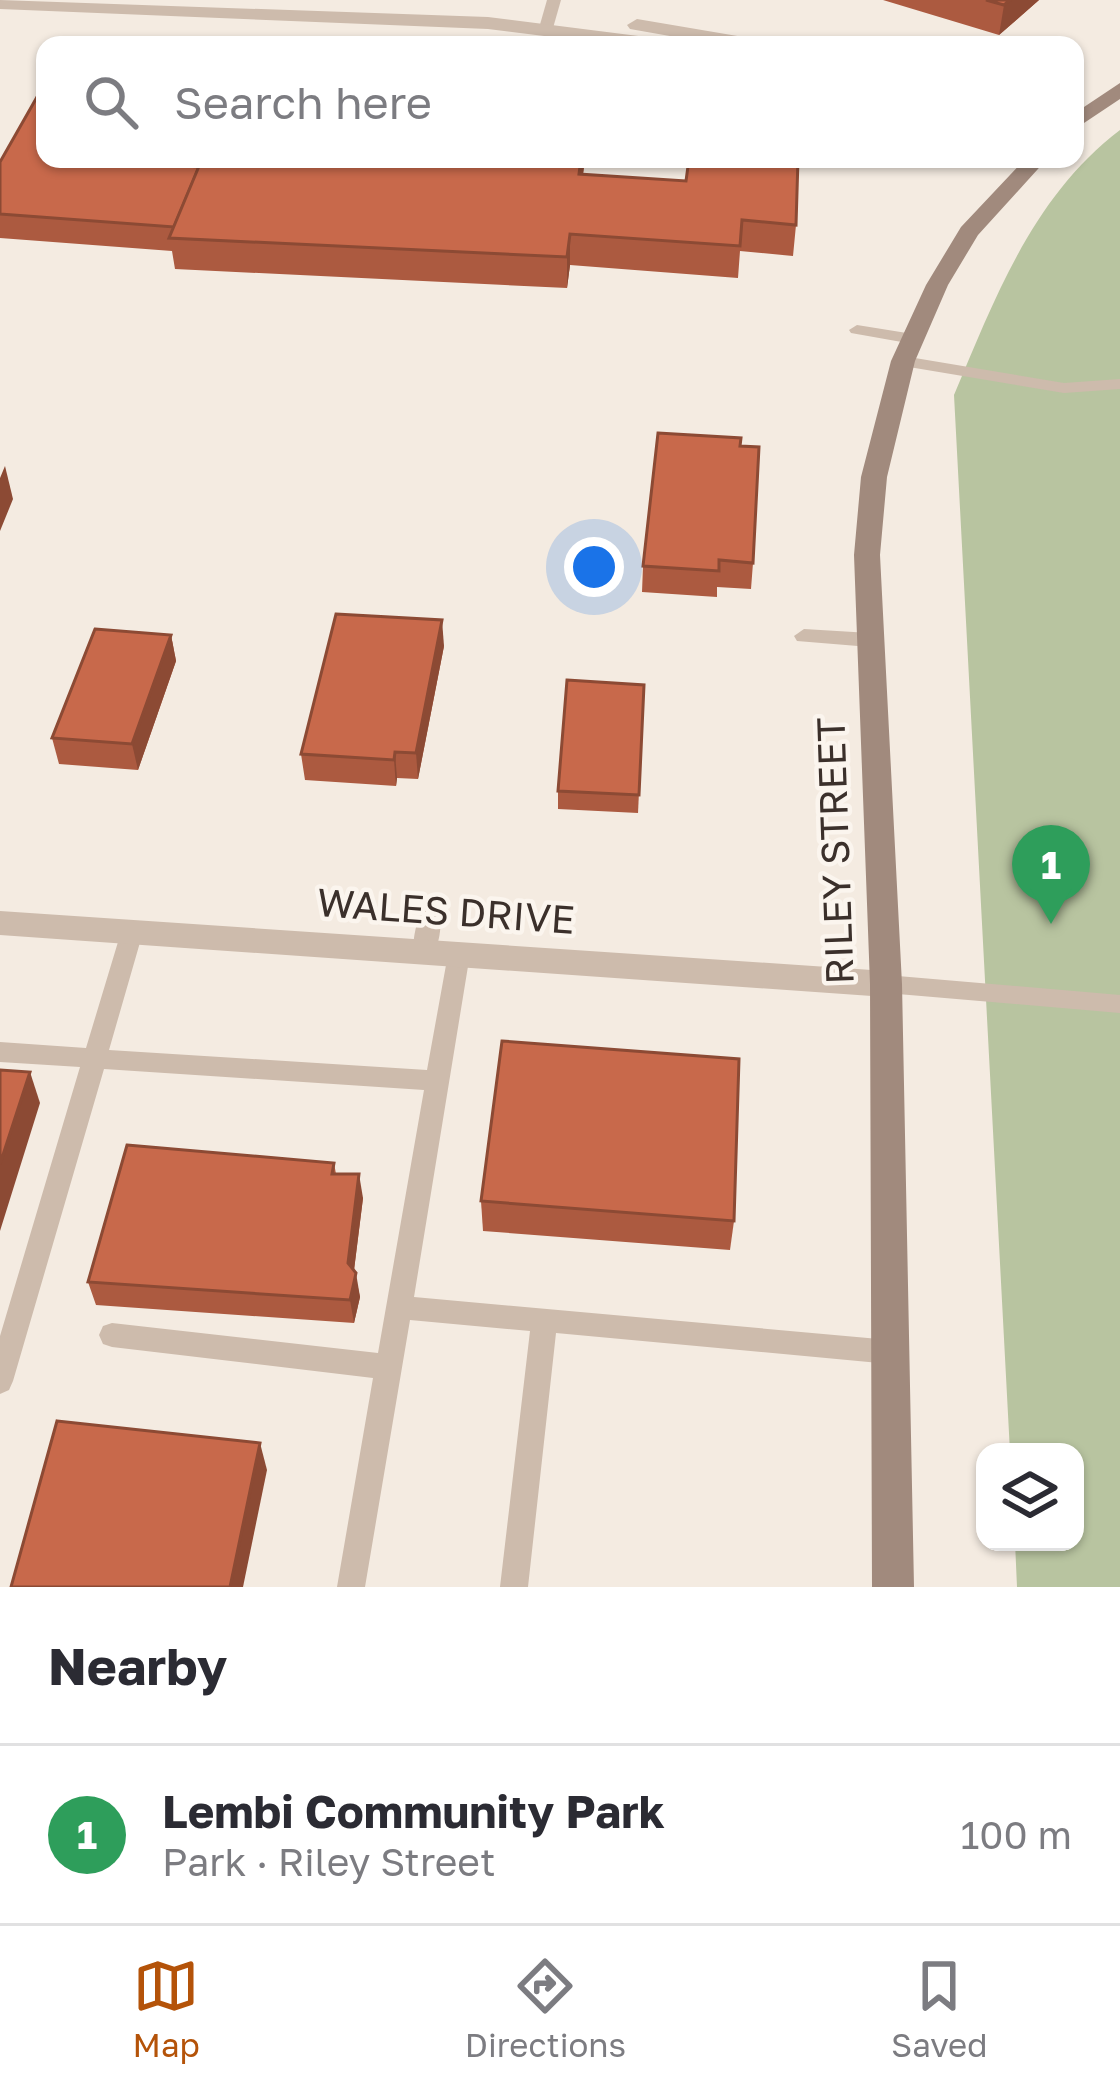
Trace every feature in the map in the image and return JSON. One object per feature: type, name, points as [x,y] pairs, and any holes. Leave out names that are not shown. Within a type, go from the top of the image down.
[{"type":"main road","points":[[1084,116],[1120,89]]},
{"type":"main road","name":"RILEY STREET","points":[[892,1587],[886,984],[867,555],[874,477],[908,350],[969,232],[1029,168]]},
{"type":"street","points":[[315,0],[550,14],[695,36]]},
{"type":"street","points":[[0,2],[550,14],[629,36]]},
{"type":"street","name":"WALES DRIVE","points":[[0,922],[886,984]]},
{"type":"lane","points":[[857,330],[908,350],[1064,388],[1120,384]]},
{"type":"lane","points":[[804,636],[871,640]]},
{"type":"lane","points":[[424,952],[430,917]]},
{"type":"lane","points":[[0,1381],[132,932]]},
{"type":"lane","points":[[351,1587],[459,954]]},
{"type":"lane","points":[[886,984],[1120,1004]]},
{"type":"lane","points":[[0,1052],[437,1081]]},
{"type":"lane","points":[[398,1307],[890,1352]]},
{"type":"lane","points":[[514,1587],[544,1320]]},
{"type":"lane","points":[[112,1335],[388,1367]]},
{"type":"green space","points":[[1120,130],[1120,1587],[1017,1587],[1015,1551],[1084,1551],[1084,1443],[1010,1443],[954,395],[1020,251],[1040,217],[1084,163]]},
{"type":"building","points":[[36,99],[36,168],[199,168],[174,227],[0,214],[0,162]]},
{"type":"building","points":[[198,168],[580,168],[579,174],[686,181],[688,168],[798,168],[796,225],[742,220],[740,246],[570,234],[567,257],[169,238]]},
{"type":"building","points":[[658,433],[741,438],[740,446],[759,447],[753,563],[719,560],[719,571],[643,566]]},
{"type":"building","points":[[336,614],[442,620],[416,753],[395,752],[394,760],[301,754]]},
{"type":"building","points":[[95,629],[171,635],[132,744],[52,738]]},
{"type":"building","points":[[567,680],[644,685],[639,795],[558,791]]},
{"type":"building","points":[[502,1041],[739,1059],[734,1221],[481,1201]]},
{"type":"building","points":[[0,1070],[30,1072],[0,1164]]},
{"type":"building","points":[[127,1145],[334,1163],[332,1174],[359,1174],[348,1263],[356,1273],[350,1300],[88,1282]]},
{"type":"building","points":[[57,1421],[260,1443],[230,1587],[11,1587]]},
{"type":"place","name":"Lembi Community Park","points":[[1051,924]]}]
